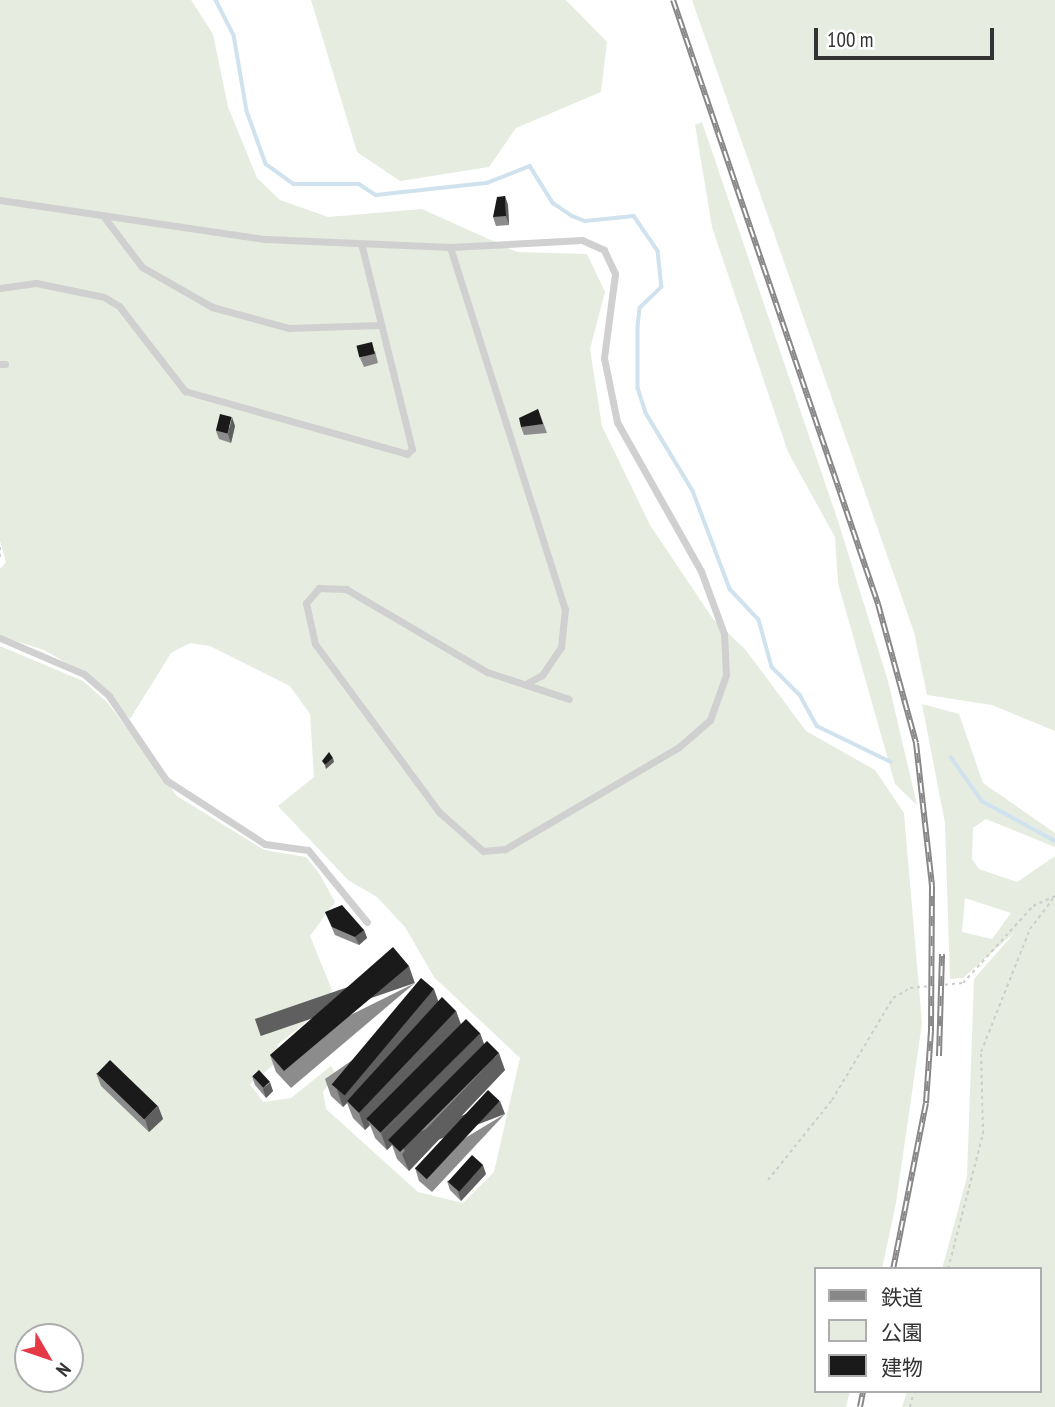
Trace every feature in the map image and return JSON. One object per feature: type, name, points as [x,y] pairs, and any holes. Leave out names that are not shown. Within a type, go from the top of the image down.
[{"type":"lane","points":[[0,200],[104,217],[362,247],[450,247],[583,240],[611,260],[615,286],[604,358],[608,388],[632,454],[717,608],[726,675],[710,720],[679,747],[505,849],[483,851],[439,813],[307,626],[312,593],[340,587],[446,652],[569,698]]},
{"type":"lane","points":[[104,217],[142,267],[212,307],[289,328],[379,325]]},
{"type":"lane","points":[[0,288],[36,283],[104,297],[119,306],[185,391],[407,454],[412,449],[379,325],[362,247]]},
{"type":"lane","points":[[450,247],[565,609],[561,647],[542,675],[526,684]]},
{"type":"lane","points":[[0,638],[84,674],[109,695],[166,780],[265,844],[308,850],[368,922]]},
{"type":"path","points":[[0,547],[0,561]]},
{"type":"path","points":[[768,1180],[832,1100],[893,998],[910,988],[963,983],[1033,906],[1055,896]]},
{"type":"path","points":[[949,1267],[983,1134],[981,1052],[1030,929],[1055,896]]},
{"type":"green space","points":[[0,0],[191,0],[213,34],[228,107],[257,178],[280,200],[328,217],[422,209],[517,252],[587,254],[605,292],[590,349],[602,426],[650,525],[713,619],[745,649],[806,731],[875,770],[904,813],[922,1023],[896,1203],[882,1267],[814,1267],[814,1393],[850,1393],[846,1407],[0,1407],[0,646],[83,681],[108,703],[177,796],[264,850],[306,857],[319,873],[335,902],[310,936],[332,990],[324,1008],[277,1045],[282,1058],[250,1084],[263,1102],[291,1098],[331,1066],[336,1074],[323,1092],[326,1109],[418,1192],[463,1203],[494,1172],[520,1058],[434,977],[405,927],[377,897],[348,880],[278,806],[314,777],[310,714],[290,686],[210,646],[190,643],[171,653],[130,719],[92,678],[44,650],[0,636],[0,569],[6,562],[0,541]]},
{"type":"green space","points":[[311,0],[566,0],[607,42],[601,92],[516,128],[489,167],[400,181],[357,152]]},
{"type":"green space","points":[[692,0],[1055,0],[1055,731],[992,705],[927,695],[914,632]]},
{"type":"green space","points":[[702,122],[838,521],[888,681],[917,805],[895,784],[838,583],[835,537],[788,452],[712,227],[695,125]]},
{"type":"green space","points":[[922,704],[959,714],[983,783],[1055,833],[1055,847],[986,819],[973,828],[972,859],[979,869],[1017,882],[1055,856],[1055,1407],[902,1407],[906,1393],[1041,1393],[1041,1267],[943,1267],[967,1177],[974,979],[1015,932],[963,978],[950,979],[945,823]],"holes":[[[965,898],[1011,913],[992,939],[962,932]]]},
{"type":"building","points":[[505,196],[506,216],[493,217],[497,197]]},
{"type":"building","points":[[372,342],[375,354],[359,358],[356,346]]},
{"type":"building","points":[[538,409],[543,424],[521,427],[519,418]]},
{"type":"building","points":[[220,414],[232,417],[228,433],[216,430]]},
{"type":"building","points":[[329,752],[333,758],[325,765],[322,761]]},
{"type":"building","points":[[342,905],[364,930],[355,937],[332,927],[325,912]]},
{"type":"building","points":[[393,947],[409,966],[284,1071],[270,1055]]},
{"type":"building","points":[[421,978],[434,989],[345,1095],[332,1084]]},
{"type":"building","points":[[442,997],[456,1011],[359,1113],[347,1101]]},
{"type":"building","points":[[466,1019],[480,1033],[380,1133],[366,1119]]},
{"type":"building","points":[[487,1041],[499,1053],[400,1152],[388,1140]]},
{"type":"building","points":[[110,1060],[157,1106],[144,1120],[97,1074]]},
{"type":"building","points":[[259,1070],[270,1082],[263,1088],[252,1076]]},
{"type":"building","points":[[488,1090],[500,1101],[427,1179],[415,1168]]},
{"type":"building","points":[[472,1155],[483,1165],[459,1192],[448,1182]]},
{"type":"waterway","points":[[216,0],[234,35],[247,111],[266,164],[294,184],[359,184],[376,195],[487,183],[530,166],[553,203],[572,216],[585,221],[634,216],[658,251],[662,287],[640,308],[638,388],[646,413],[693,491],[730,589],[759,620],[772,667],[800,695],[817,726],[891,762]]},
{"type":"waterway","points":[[951,757],[982,801],[1055,841]]},
{"type":"railway","points":[[673,0],[878,604],[916,743],[932,886],[931,1031],[926,1103],[893,1267]]},
{"type":"railway","points":[[939,1056],[942,954]]},
{"type":"railway","points":[[860,1407],[863,1393]]}]
